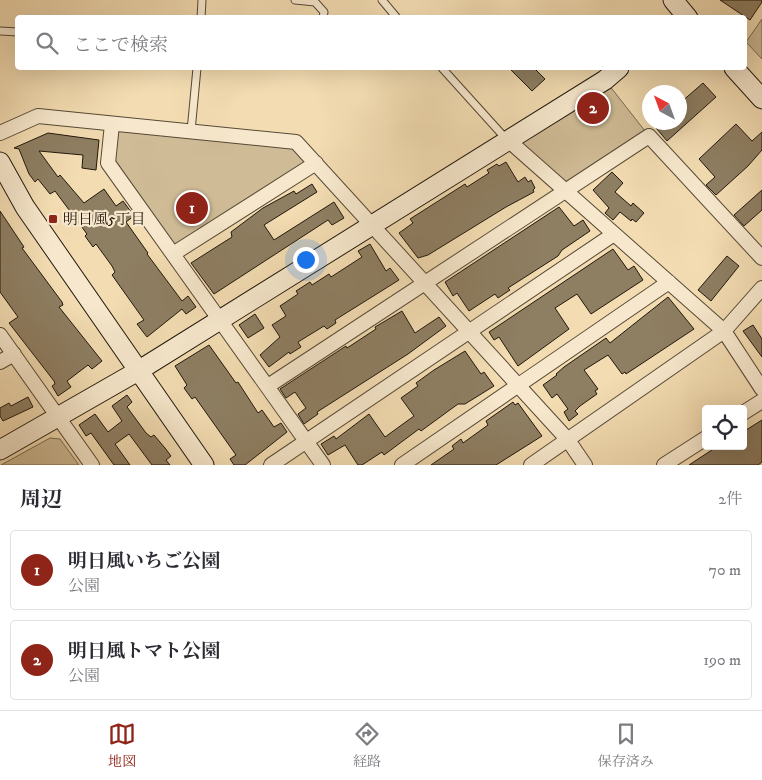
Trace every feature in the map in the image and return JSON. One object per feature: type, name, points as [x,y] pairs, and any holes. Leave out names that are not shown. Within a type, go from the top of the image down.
[{"type":"street","points":[[0,450],[138,371],[604,80],[616,70]]},
{"type":"street","points":[[736,70],[762,99]]},
{"type":"street","points":[[0,133],[38,116],[296,142],[568,440],[585,465]]},
{"type":"street","points":[[112,124],[108,163],[323,465]]},
{"type":"street","points":[[268,386],[649,136],[762,258]]},
{"type":"street","points":[[508,140],[724,331],[762,389]]},
{"type":"street","points":[[0,162],[25,207],[204,465]]},
{"type":"street","points":[[173,254],[316,163]]},
{"type":"street","points":[[271,465],[614,234]]},
{"type":"street","points":[[402,465],[669,282]]},
{"type":"street","points":[[531,465],[724,331],[762,288]]},
{"type":"street","points":[[0,335],[92,465]]},
{"type":"street","points":[[0,362],[14,354]]},
{"type":"street","points":[[747,410],[762,401]]},
{"type":"street","points":[[664,465],[702,441]]},
{"type":"lane","points":[[201,15],[202,0]]},
{"type":"lane","points":[[295,0],[316,2],[324,12],[324,15]]},
{"type":"lane","points":[[382,0],[394,15]]},
{"type":"lane","points":[[0,32],[15,32]]},
{"type":"lane","points":[[191,131],[196,70]]},
{"type":"lane","points":[[444,70],[508,140]]},
{"type":"shaded area","points":[[762,19],[762,59],[747,43]]},
{"type":"shaded area","points":[[605,80],[642,127],[642,130],[649,136],[564,190],[508,140]]},
{"type":"shaded area","points":[[112,124],[296,142],[316,163],[173,254],[108,163]]},
{"type":"shaded area","points":[[50,438],[60,439],[79,465],[1,465]]},
{"type":"building","points":[[720,0],[762,0],[750,20],[747,18],[747,15],[742,15]]},
{"type":"building","points":[[511,70],[536,70],[545,79],[532,91]]},
{"type":"building","points":[[703,83],[716,97],[687,123],[687,97]]},
{"type":"building","points":[[736,124],[752,141],[762,132],[762,150],[748,166],[716,195],[706,185],[715,177],[699,159]]},
{"type":"building","points":[[658,130],[679,130],[667,141]]},
{"type":"building","points":[[48,133],[99,140],[96,170],[82,168],[83,155],[39,151],[58,177],[60,175],[84,203],[104,189],[116,206],[123,201],[134,216],[126,222],[147,254],[182,301],[188,296],[196,307],[186,314],[182,309],[147,337],[137,324],[144,320],[112,275],[115,272],[112,266],[96,244],[93,247],[85,236],[87,234],[55,191],[50,194],[38,179],[35,182],[29,174],[19,149],[14,148]]},
{"type":"building","points":[[506,162],[518,182],[525,177],[528,182],[531,180],[535,188],[534,192],[428,255],[418,258],[399,233],[413,223],[410,219],[465,184],[467,187],[489,173],[487,170],[497,164],[499,166]]},
{"type":"building","points":[[612,172],[623,183],[615,192],[631,206],[633,203],[644,213],[636,222],[632,219],[631,221],[620,212],[613,220],[605,213],[609,208],[593,190]]},
{"type":"building","points":[[312,184],[317,192],[264,225],[274,240],[334,202],[344,218],[332,225],[328,220],[214,294],[191,263],[232,237],[231,232],[263,208],[294,191],[296,194]]},
{"type":"building","points":[[762,190],[762,210],[744,226],[734,215]]},
{"type":"building","points":[[559,207],[574,226],[583,220],[590,231],[562,250],[558,256],[508,288],[510,290],[498,298],[495,294],[469,311],[457,293],[453,296],[445,282]]},
{"type":"building","points":[[0,211],[24,247],[22,248],[62,302],[63,305],[59,307],[102,361],[92,369],[88,365],[67,381],[71,387],[58,396],[52,386],[55,384],[54,381],[9,323],[18,317],[0,292]]},
{"type":"building","points":[[370,244],[386,271],[390,268],[399,280],[335,320],[336,323],[327,329],[324,326],[298,342],[301,347],[290,354],[289,352],[269,367],[260,355],[280,337],[272,325],[286,316],[280,306],[298,294],[296,291],[310,282],[312,285],[329,274],[331,277],[362,257],[358,251]]},
{"type":"building","points":[[613,249],[628,270],[634,266],[643,280],[591,314],[577,294],[555,308],[569,329],[518,366],[499,337],[494,340],[489,332]]},
{"type":"building","points":[[727,256],[739,266],[711,301],[698,290]]},
{"type":"building","points":[[668,297],[694,329],[626,374],[625,372],[622,374],[608,355],[584,370],[598,389],[595,391],[597,394],[580,406],[575,411],[578,414],[569,421],[564,412],[568,409],[557,394],[552,398],[543,385],[557,375],[564,367],[606,338],[610,343]]},
{"type":"building","points":[[402,311],[415,333],[439,317],[446,326],[408,354],[317,412],[318,414],[304,424],[298,414],[306,408],[295,392],[286,398],[280,389],[346,346],[347,348],[376,329],[375,327]]},
{"type":"building","points":[[255,314],[264,328],[248,338],[239,325]]},
{"type":"building","points":[[753,325],[762,339],[762,357],[743,331]]},
{"type":"building","points":[[209,345],[236,383],[238,382],[258,413],[262,410],[274,427],[281,423],[287,432],[245,465],[234,465],[230,459],[236,455],[195,397],[192,399],[184,388],[187,385],[175,366]]},
{"type":"building","points":[[465,351],[481,374],[484,372],[494,386],[465,404],[458,404],[421,431],[419,429],[384,455],[382,452],[362,465],[358,465],[345,445],[328,455],[321,444],[334,436],[336,439],[369,414],[385,437],[414,416],[401,398],[418,386],[416,383]]},
{"type":"building","points":[[127,395],[132,402],[127,407],[146,433],[151,437],[154,435],[171,456],[166,460],[170,465],[152,465],[129,434],[115,444],[130,465],[114,465],[91,433],[86,436],[79,425],[95,414],[108,432],[122,421],[112,406]]},
{"type":"building","points":[[28,397],[33,407],[3,421],[0,416],[0,408],[9,403],[11,406]]},
{"type":"building","points":[[513,402],[515,405],[518,403],[542,436],[496,465],[431,465],[454,449],[452,446],[461,439],[463,443],[488,425],[486,421]]},
{"type":"building","points":[[762,420],[762,462],[758,465],[689,465],[712,450],[747,450],[747,429]]},
{"type":"place","name":"明日風トマト公園","points":[[593,108]]},
{"type":"place","name":"明日風いちご公園","points":[[192,208]]},
{"type":"place","name":"明日風5丁目","points":[[53,219]]}]
